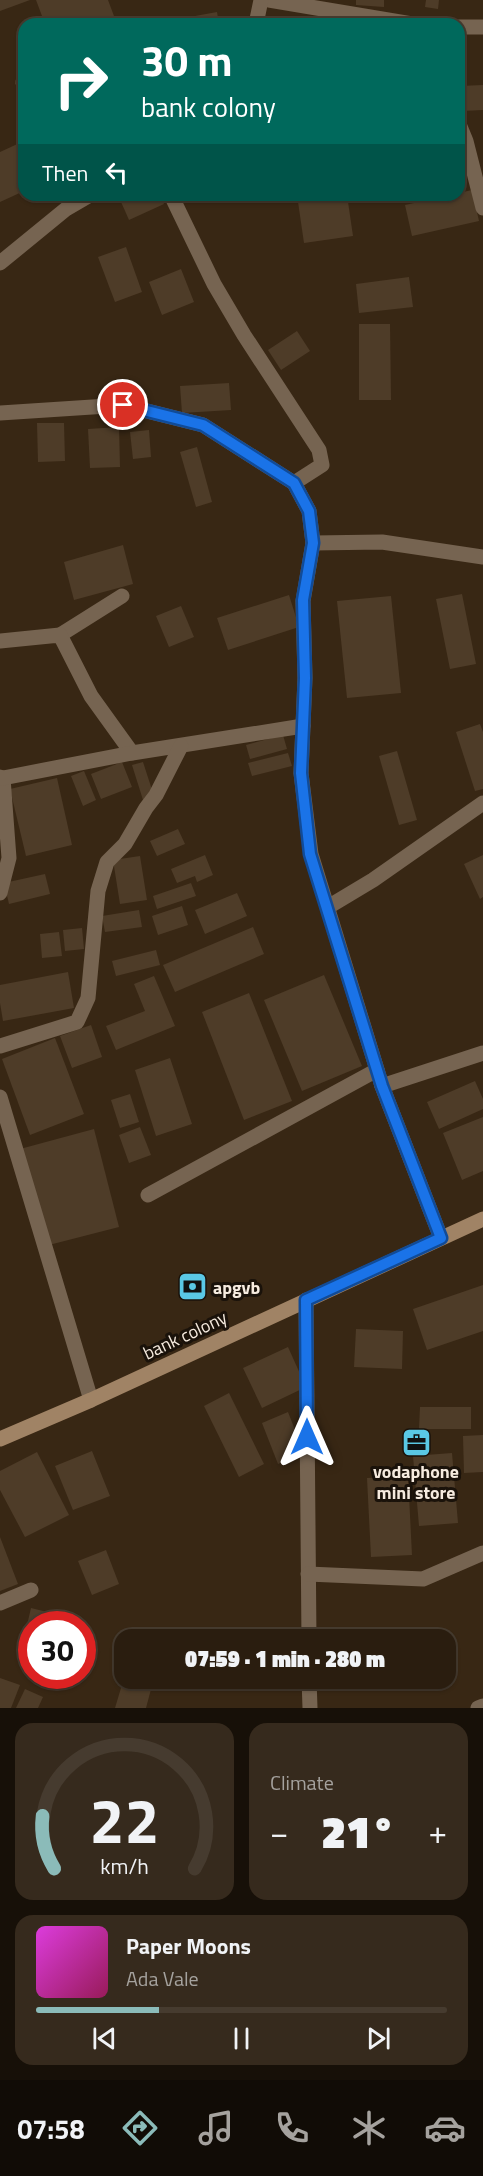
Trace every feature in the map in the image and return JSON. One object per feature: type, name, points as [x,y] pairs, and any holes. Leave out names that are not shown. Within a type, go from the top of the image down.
[{"type":"main road","name":"bank colony","points":[[0,1438],[91,1400],[483,1219]]},
{"type":"street","points":[[257,18],[261,0]]},
{"type":"street","points":[[269,0],[376,18]]},
{"type":"street","points":[[465,27],[483,27]]},
{"type":"street","points":[[465,139],[483,208]]},
{"type":"street","points":[[174,201],[214,284],[319,450],[322,465],[294,483]]},
{"type":"street","points":[[0,263],[64,202]]},
{"type":"street","points":[[0,413],[123,405],[203,425],[294,483],[309,511],[313,543],[303,600],[305,678],[301,773],[310,854],[382,1086],[441,1238]]},
{"type":"street","points":[[313,543],[382,542],[483,557]]},
{"type":"street","points":[[0,641],[60,635],[122,596]]},
{"type":"street","points":[[60,635],[91,696],[132,753]]},
{"type":"street","points":[[0,893],[9,858],[1,777],[132,753],[303,726]]},
{"type":"street","points":[[0,1046],[77,1022],[88,998],[98,891],[107,862],[125,844],[156,795],[181,746]]},
{"type":"street","points":[[328,907],[374,880],[483,803]]},
{"type":"street","points":[[382,1086],[483,1053]]},
{"type":"street","points":[[148,1195],[377,1070]]},
{"type":"street","points":[[0,1097],[91,1400]]},
{"type":"street","points":[[306,1300],[309,1629]]},
{"type":"street","points":[[308,1574],[423,1579],[483,1553]]},
{"type":"street","points":[[0,1603],[31,1590]]},
{"type":"street","points":[[309,1689],[310,1708]]},
{"type":"street","points":[[478,1708],[483,1706]]},
{"type":"building","points":[[0,0],[30,0],[0,11]]},
{"type":"building","points":[[36,0],[108,0],[115,18],[43,18]]},
{"type":"building","points":[[356,0],[384,0],[384,7],[356,5]]},
{"type":"building","points":[[426,0],[439,0],[438,9],[425,7]]},
{"type":"building","points":[[217,12],[218,18],[195,18],[195,16]]},
{"type":"building","points":[[483,85],[483,110],[465,111],[465,86]]},
{"type":"building","points":[[18,144],[18,194],[0,202],[0,152]]},
{"type":"building","points":[[472,190],[479,221],[412,236],[405,205],[423,201],[465,201],[465,192]]},
{"type":"building","points":[[121,201],[163,201],[164,204],[129,220]]},
{"type":"building","points":[[298,201],[348,201],[353,236],[304,243]]},
{"type":"building","points":[[126,247],[142,292],[115,302],[98,257]]},
{"type":"building","points":[[181,269],[194,302],[162,315],[149,282]]},
{"type":"building","points":[[409,277],[413,307],[359,313],[356,284]]},
{"type":"building","points":[[359,324],[390,324],[391,400],[359,400]]},
{"type":"building","points":[[297,331],[310,351],[281,370],[268,350]]},
{"type":"building","points":[[229,383],[231,410],[182,413],[180,386]]},
{"type":"building","points":[[37,423],[64,423],[65,461],[38,462]]},
{"type":"building","points":[[119,427],[120,467],[90,468],[88,429]]},
{"type":"building","points":[[149,430],[151,457],[133,459],[130,432]]},
{"type":"building","points":[[197,447],[212,502],[196,507],[180,452]]},
{"type":"building","points":[[123,545],[133,584],[74,600],[64,562]]},
{"type":"building","points":[[462,594],[476,664],[450,669],[436,599]]},
{"type":"building","points":[[289,595],[299,627],[228,650],[217,618]]},
{"type":"building","points":[[391,596],[401,693],[347,698],[337,601]]},
{"type":"building","points":[[181,606],[194,637],[169,647],[156,616]]},
{"type":"building","points":[[480,724],[483,732],[483,789],[475,791],[456,732]]},
{"type":"building","points":[[283,735],[287,749],[250,759],[246,745]]},
{"type":"building","points":[[397,751],[417,820],[399,825],[379,756]]},
{"type":"building","points":[[288,753],[292,766],[252,776],[248,763]]},
{"type":"building","points":[[122,762],[132,787],[101,799],[91,774]]},
{"type":"building","points":[[143,762],[154,796],[143,800],[132,765]]},
{"type":"building","points":[[84,771],[96,800],[83,806],[71,776]]},
{"type":"building","points":[[57,778],[72,845],[26,856],[10,789]]},
{"type":"building","points":[[178,829],[185,844],[157,856],[150,841]]},
{"type":"building","points":[[205,855],[213,875],[197,882],[195,876],[177,883],[171,869]]},
{"type":"building","points":[[483,855],[483,897],[480,899],[464,864]]},
{"type":"building","points":[[140,856],[147,900],[120,904],[113,860]]},
{"type":"building","points":[[45,874],[50,894],[9,904],[4,883]]},
{"type":"building","points":[[191,883],[196,896],[157,909],[153,896]]},
{"type":"building","points":[[237,893],[247,916],[205,934],[195,910]]},
{"type":"building","points":[[182,906],[188,925],[158,935],[152,916]]},
{"type":"building","points":[[139,910],[142,927],[105,932],[102,916]]},
{"type":"building","points":[[253,927],[264,954],[175,992],[163,965]]},
{"type":"building","points":[[82,928],[84,949],[65,951],[63,930]]},
{"type":"building","points":[[59,932],[62,956],[42,958],[40,934]]},
{"type":"building","points":[[156,950],[160,965],[116,976],[112,961]]},
{"type":"building","points":[[68,972],[74,1008],[3,1021],[0,985]]},
{"type":"building","points":[[324,975],[362,1066],[302,1091],[264,1000]]},
{"type":"building","points":[[154,976],[175,1026],[116,1050],[106,1026],[145,1011],[134,984]]},
{"type":"building","points":[[249,993],[292,1101],[244,1120],[202,1012]]},
{"type":"building","points":[[91,1025],[102,1057],[72,1068],[60,1036]]},
{"type":"building","points":[[55,1038],[84,1114],[30,1135],[2,1059]]},
{"type":"building","points":[[170,1058],[192,1124],[156,1136],[135,1070]]},
{"type":"building","points":[[475,1081],[483,1099],[483,1109],[439,1129],[427,1102]]},
{"type":"building","points":[[130,1094],[139,1122],[120,1128],[111,1100]]},
{"type":"building","points":[[483,1117],[483,1171],[462,1180],[443,1133]]},
{"type":"building","points":[[140,1127],[151,1155],[129,1163],[119,1135]]},
{"type":"building","points":[[94,1129],[119,1227],[45,1246],[20,1149]]},
{"type":"building","points":[[483,1285],[483,1331],[427,1350],[413,1309]]},
{"type":"building","points":[[356,1329],[403,1331],[402,1369],[354,1367]]},
{"type":"building","points":[[288,1347],[306,1387],[262,1408],[243,1368]]},
{"type":"building","points":[[229,1393],[264,1464],[239,1477],[204,1406]]},
{"type":"building","points":[[420,1407],[471,1407],[471,1429],[419,1429]]},
{"type":"building","points":[[288,1412],[304,1453],[278,1464],[262,1423]]},
{"type":"building","points":[[483,1435],[483,1472],[464,1473],[463,1436]]},
{"type":"building","points":[[92,1451],[110,1496],[73,1510],[55,1466]]},
{"type":"building","points":[[37,1452],[69,1515],[25,1537],[0,1490],[0,1471]]},
{"type":"building","points":[[452,1453],[458,1523],[419,1526],[413,1456]]},
{"type":"building","points":[[408,1476],[412,1555],[371,1557],[367,1478]]},
{"type":"building","points":[[0,1537],[18,1584],[0,1591]]},
{"type":"building","points":[[106,1550],[119,1584],[92,1595],[78,1561]]},
{"type":"building","points":[[0,1678],[18,1684],[18,1689],[11,1708],[0,1708]]},
{"type":"building","points":[[25,1689],[43,1697],[38,1708],[16,1708]]},
{"type":"building","points":[[121,1689],[151,1689],[146,1708],[115,1708]]},
{"type":"place","name":"apgvb","points":[[192,1287]]},
{"type":"place","name":"vodaphone mini store","points":[[416,1442]]},
{"type":"route","points":[[123,405],[203,425],[294,483],[309,511],[313,543],[303,600],[305,678],[301,773],[310,854],[382,1086],[441,1238],[306,1300],[307,1437]]}]
